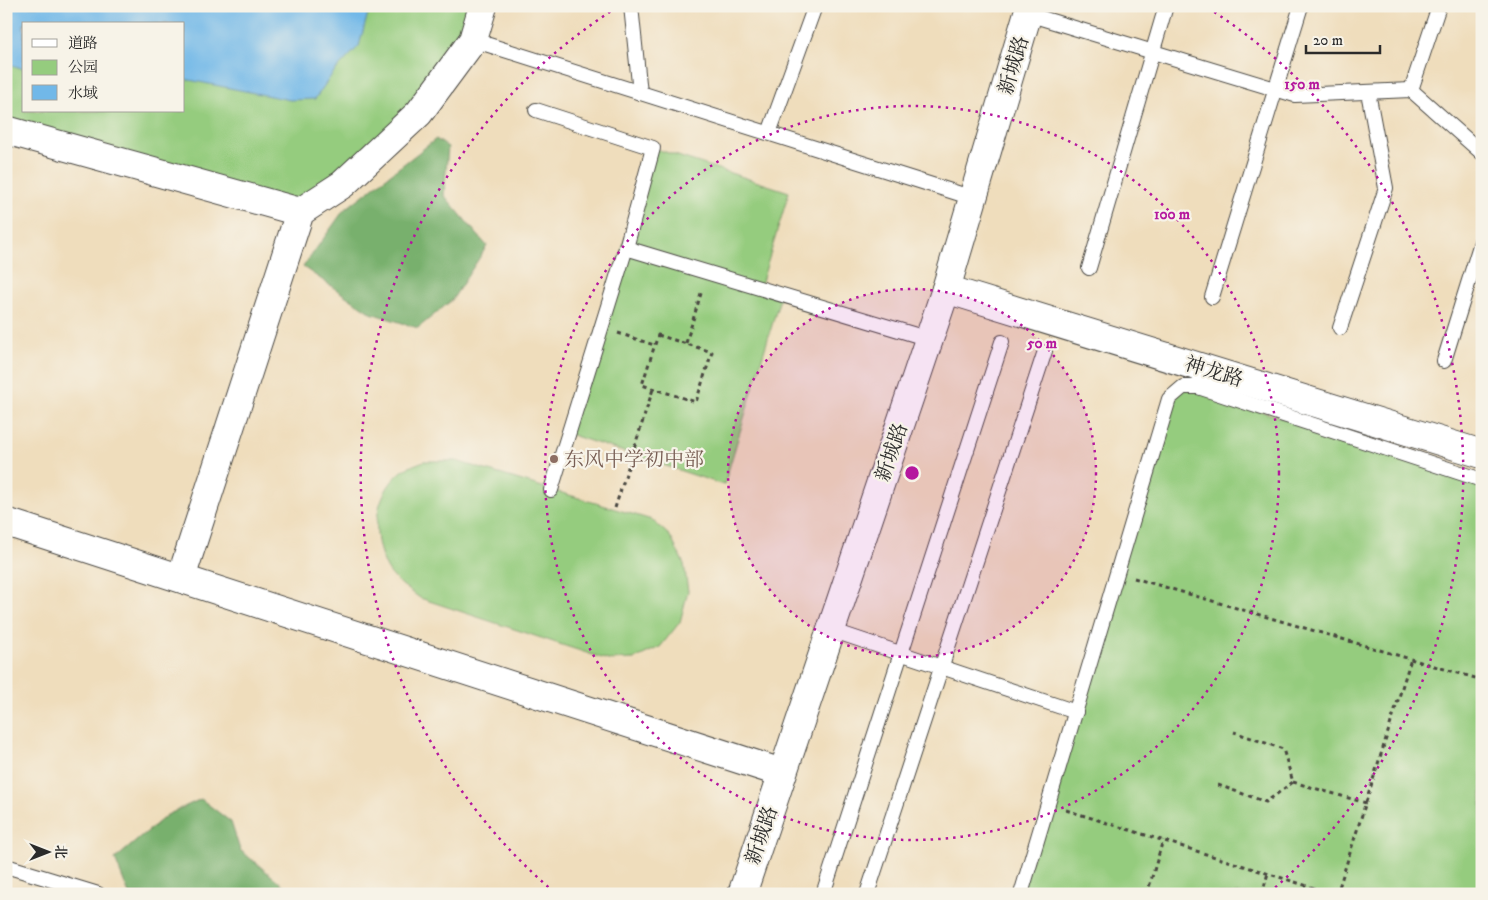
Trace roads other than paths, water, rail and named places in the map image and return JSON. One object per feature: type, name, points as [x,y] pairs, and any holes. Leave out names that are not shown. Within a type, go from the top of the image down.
[{"type":"street","points":[[181,578],[300,212],[343,184],[419,112],[473,40],[483,6]]},
{"type":"street","name":"新城路","points":[[742,894],[946,288],[1029,10]]},
{"type":"street","points":[[6,130],[300,212]]},
{"type":"street","name":"神龙路","points":[[946,288],[1482,454]]},
{"type":"street","points":[[6,522],[782,773]]},
{"type":"lane","points":[[631,6],[640,93]]},
{"type":"lane","points":[[769,133],[815,6]]},
{"type":"lane","points":[[1089,268],[1166,6]]},
{"type":"lane","points":[[1212,297],[1301,6]]},
{"type":"lane","points":[[1411,90],[1439,6]]},
{"type":"lane","points":[[1029,10],[1153,52],[1295,95],[1411,90],[1482,153]]},
{"type":"lane","points":[[473,40],[973,198]]},
{"type":"lane","points":[[1340,328],[1386,188],[1368,92]]},
{"type":"lane","points":[[536,110],[653,148],[626,248],[551,490]]},
{"type":"lane","points":[[1444,361],[1482,239]]},
{"type":"lane","points":[[626,248],[929,339]]},
{"type":"lane","points":[[823,894],[1002,342]]},
{"type":"lane","points":[[867,894],[1045,351]]},
{"type":"lane","points":[[1021,894],[1169,399],[1183,387],[1198,386],[1482,480]]},
{"type":"lane","points":[[831,630],[1076,712]]},
{"type":"lane","points":[[6,866],[98,894]]},
{"type":"water","points":[[6,6],[370,6],[359,46],[333,73],[315,99],[290,100],[185,79],[185,22],[22,22],[22,68],[6,63]]},
{"type":"place","name":"东风中学初中部","points":[[554,459]]}]
